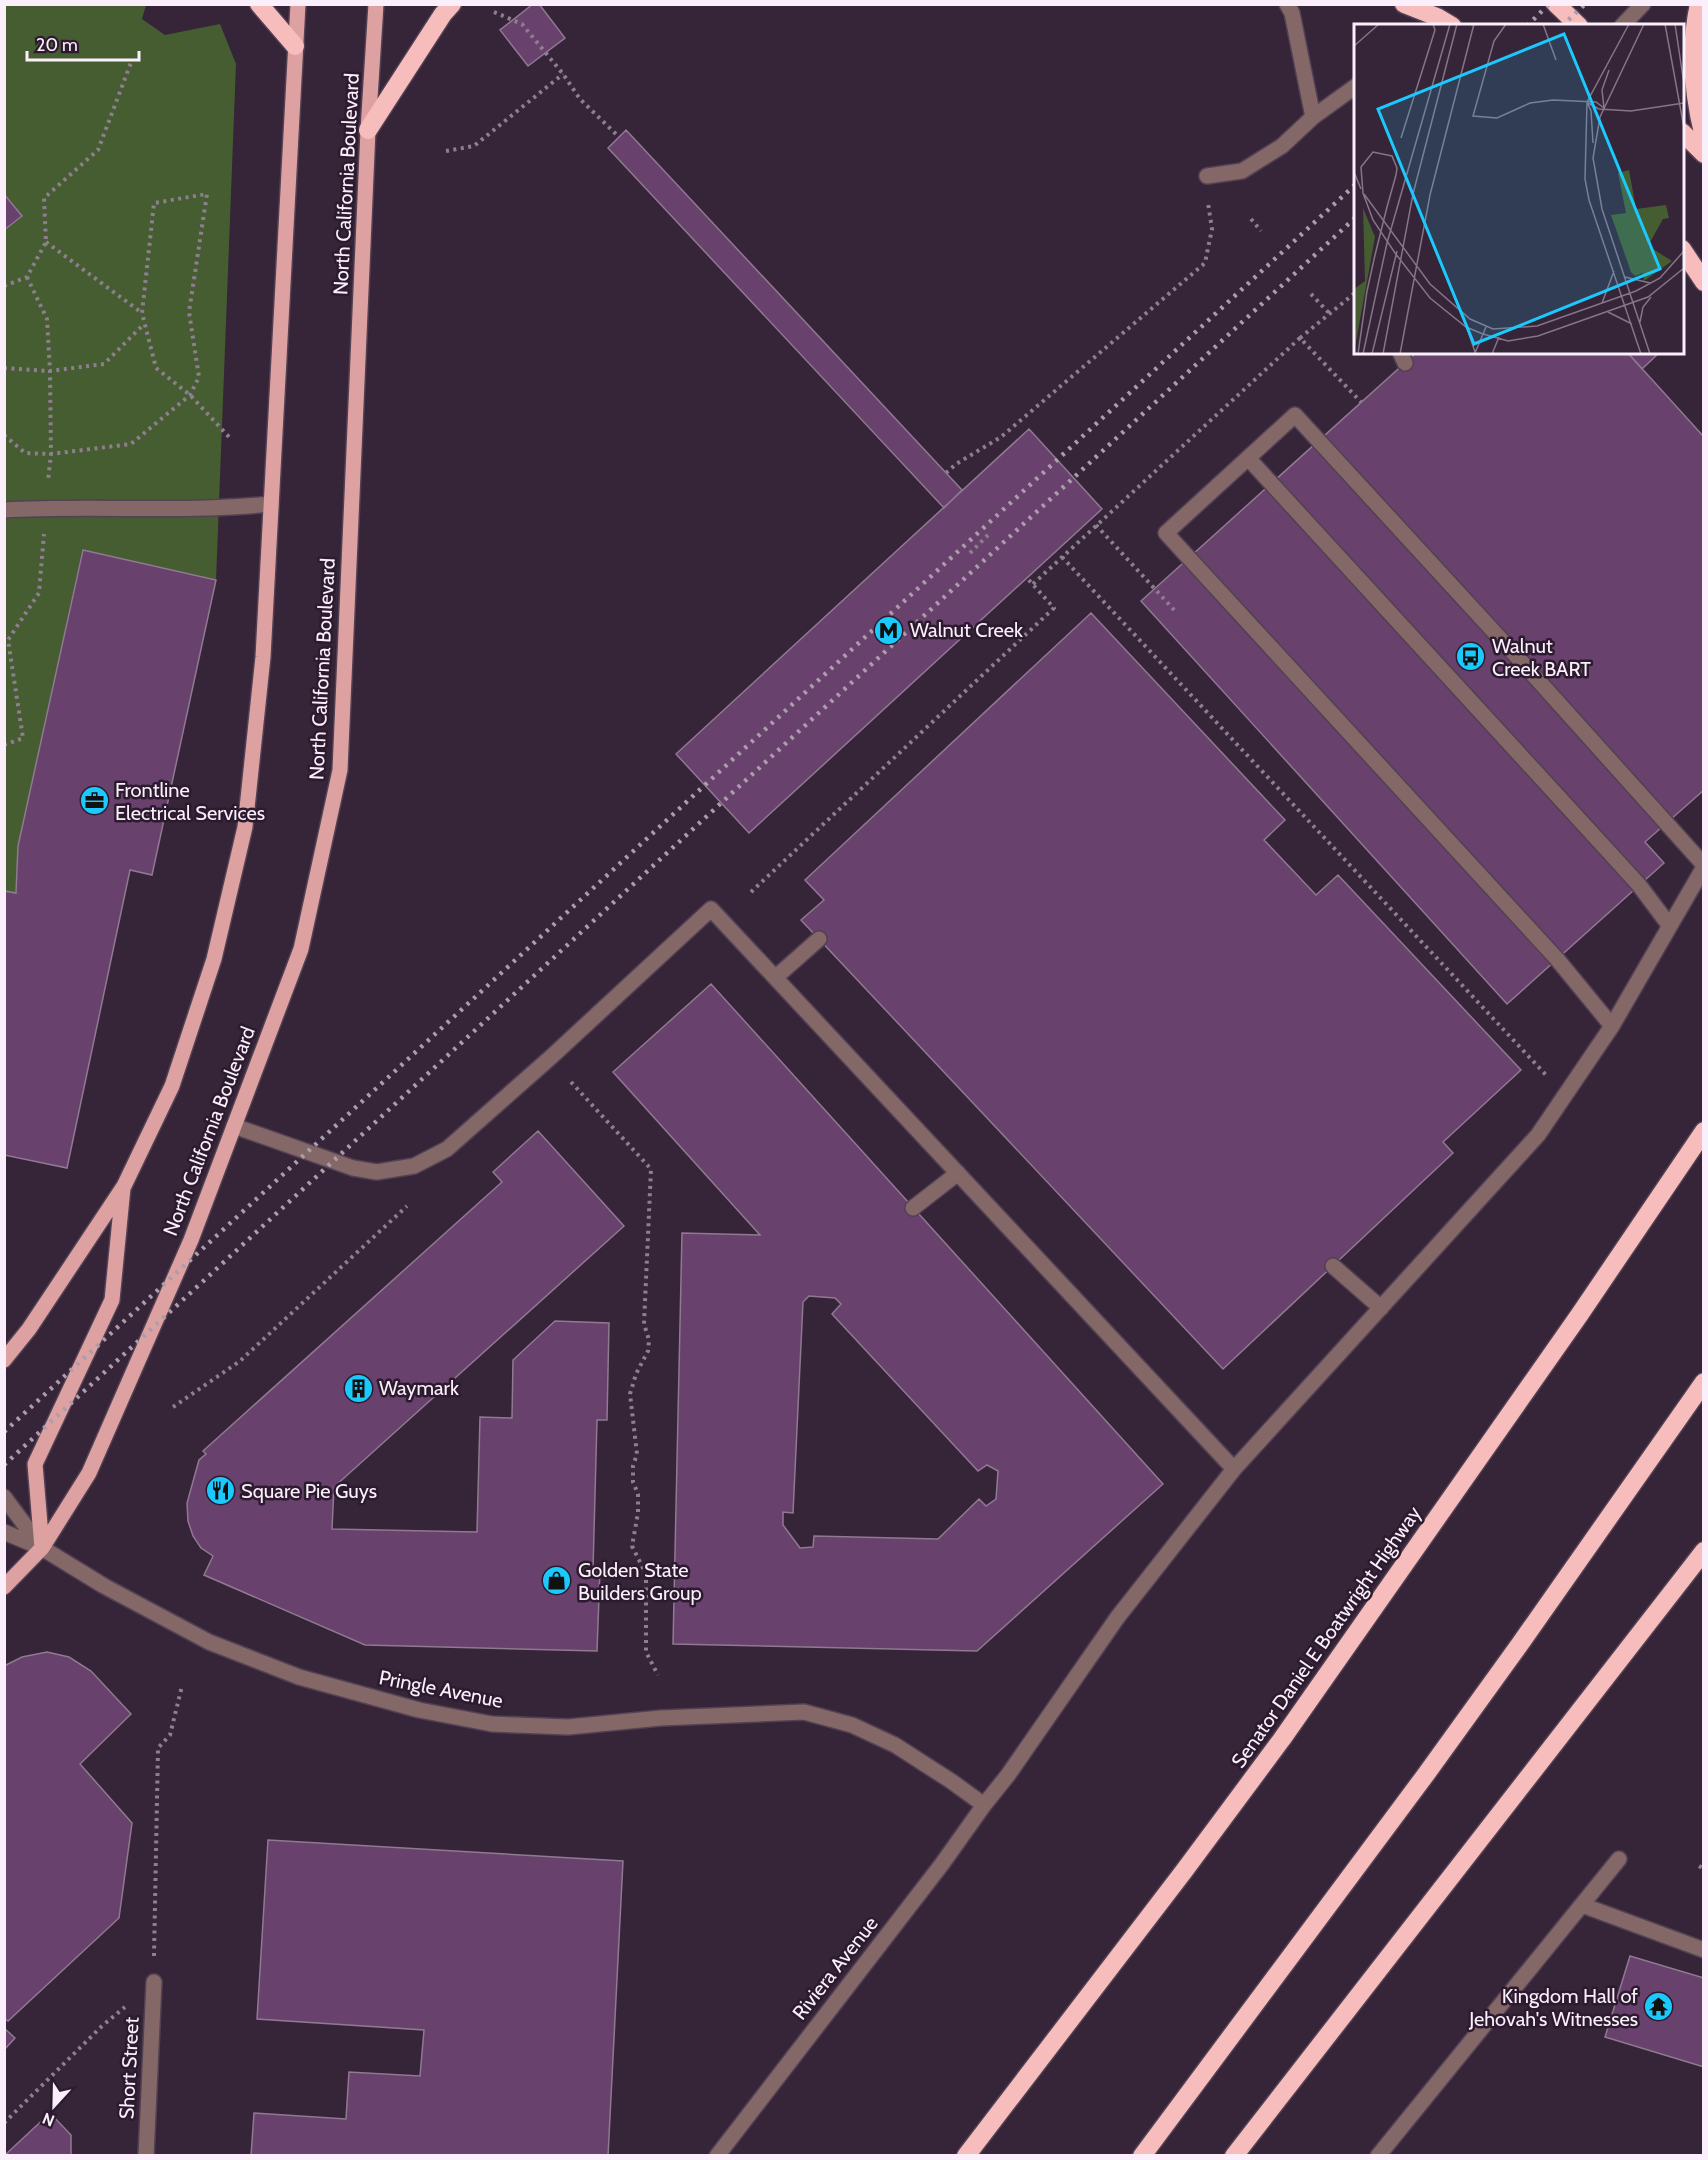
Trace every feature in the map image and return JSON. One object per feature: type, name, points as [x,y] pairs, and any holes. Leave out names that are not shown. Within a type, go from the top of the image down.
[{"type":"highway","points":[[259,4],[296,46]]},
{"type":"highway","points":[[368,130],[443,14],[452,4]]},
{"type":"highway","points":[[1404,4],[1442,18]]},
{"type":"highway","points":[[1556,4],[1577,24]]},
{"type":"highway","points":[[1699,4],[1694,26],[1693,64],[1697,109],[1704,137]]},
{"type":"highway","points":[[1684,133],[1704,154]]},
{"type":"highway","points":[[1684,251],[1704,282]]},
{"type":"highway","name":"Senator Daniel E Boatwright Highway","points":[[966,2156],[1170,1890],[1282,1739],[1580,1314],[1704,1131]]},
{"type":"highway","points":[[1142,2156],[1424,1777],[1704,1382]]},
{"type":"highway","points":[[1234,2156],[1704,1551]]},
{"type":"main road","points":[[4,1360],[28,1329],[124,1186],[172,1086],[214,959],[245,827],[263,657],[298,4]]},
{"type":"main road","name":"North California Boulevard","points":[[4,1587],[42,1548],[89,1473],[191,1240],[301,949],[340,770],[368,130],[376,4]]},
{"type":"main road","points":[[42,1548],[35,1464],[112,1300],[124,1186]]},
{"type":"street","points":[[1287,4],[1292,13],[1313,117]]},
{"type":"street","points":[[1624,24],[1643,4]]},
{"type":"street","points":[[1207,176],[1242,171],[1282,146],[1313,117],[1354,87]]},
{"type":"street","points":[[1612,1026],[1557,959],[1166,533],[1295,415],[1519,659],[1704,866]]},
{"type":"street","points":[[1248,458],[1639,885],[1669,925]]},
{"type":"street","points":[[4,510],[46,507],[229,508],[272,504]]},
{"type":"street","name":"Riviera Avenue","points":[[717,2156],[942,1864],[1008,1775],[1117,1618],[1234,1469],[1538,1135],[1612,1026],[1704,866]]},
{"type":"street","points":[[234,1126],[353,1168],[377,1172],[414,1166],[447,1149],[550,1058],[711,909],[1234,1469]]},
{"type":"street","points":[[776,977],[819,939]]},
{"type":"street","points":[[913,1208],[958,1173]]},
{"type":"street","points":[[1334,1266],[1381,1308]]},
{"type":"street","name":"Pringle Avenue","points":[[4,1497],[42,1548]]},
{"type":"street","name":"Pringle Avenue","points":[[4,1532],[42,1548],[104,1586],[209,1642],[299,1677],[419,1710],[492,1724],[568,1727],[661,1718],[804,1712],[852,1725],[895,1745],[984,1805]]},
{"type":"street","points":[[1378,2156],[1619,1859]]},
{"type":"street","points":[[1582,1905],[1704,1950]]},
{"type":"street","name":"Short Street","points":[[146,2156],[154,1982]]},
{"type":"path","points":[[494,12],[522,24],[563,74],[580,99],[619,137]]},
{"type":"path","points":[[4,286],[27,277],[46,242],[44,198],[98,150],[132,60]]},
{"type":"path","points":[[446,151],[474,146],[563,74]]},
{"type":"path","points":[[4,435],[25,453],[51,454],[131,444],[190,395],[199,377],[189,312],[207,194],[154,203],[142,314],[156,368],[190,395],[231,440]]},
{"type":"path","points":[[946,473],[956,464],[1001,437],[1205,263],[1212,229],[1208,203]]},
{"type":"path","points":[[1251,219],[1261,231]]},
{"type":"path","points":[[46,242],[142,314]]},
{"type":"path","points":[[4,745],[23,738],[8,640],[39,593],[51,454],[47,319],[27,277]]},
{"type":"path","points":[[1311,294],[1330,314]]},
{"type":"path","points":[[1033,584],[1300,338],[1354,294]]},
{"type":"path","points":[[4,368],[50,371],[104,364],[145,323]]},
{"type":"path","points":[[1300,338],[1361,402]]},
{"type":"path","points":[[1096,525],[1176,612]]},
{"type":"path","points":[[970,553],[988,536]]},
{"type":"path","points":[[1062,557],[1565,1096]]},
{"type":"path","points":[[751,892],[1054,608],[1027,578]]},
{"type":"path","points":[[571,1082],[651,1169],[644,1324],[649,1340],[648,1351],[636,1374],[630,1394],[636,1454],[633,1482],[638,1494],[638,1513],[632,1546],[646,1574],[645,1652],[658,1675]]},
{"type":"path","points":[[173,1407],[240,1361],[407,1206]]},
{"type":"path","points":[[4,2123],[102,2026],[154,1982],[158,1748],[170,1736],[182,1686]]},
{"type":"green space","points":[[5,5],[146,5],[142,19],[165,35],[220,24],[236,64],[216,580],[82,551],[18,846],[16,893],[4,891],[4,230],[22,216],[5,194]]},
{"type":"building","points":[[533,4],[539,4],[565,38],[528,66],[500,30]]},
{"type":"building","points":[[626,130],[962,490],[944,508],[608,148]]},
{"type":"building","points":[[4,194],[22,216],[4,230]]},
{"type":"building","points":[[1415,354],[1629,354],[1704,437],[1704,790],[1645,842],[1664,863],[1507,1004],[1141,601]]},
{"type":"building","points":[[1629,354],[1658,354],[1642,369]]},
{"type":"building","points":[[1029,429],[1102,509],[749,833],[676,754]]},
{"type":"building","points":[[83,550],[216,580],[152,875],[130,870],[67,1168],[4,1155],[4,891],[16,893],[18,846]]},
{"type":"building","points":[[1091,613],[1285,820],[1264,840],[1316,895],[1338,875],[1521,1070],[1443,1142],[1453,1153],[1223,1369],[801,920],[824,900],[805,880]]},
{"type":"building","points":[[711,984],[1163,1484],[977,1651],[673,1644],[682,1233],[760,1235],[613,1072]],"holes":[[[809,1296],[835,1298],[841,1304],[832,1314],[978,1471],[987,1465],[998,1471],[996,1499],[986,1506],[979,1499],[938,1539],[814,1536],[813,1547],[800,1548],[783,1525],[783,1512],[793,1513],[803,1302]]]},
{"type":"building","name":"Waymark","points":[[538,1131],[624,1226],[334,1487],[332,1529],[477,1532],[480,1417],[512,1418],[513,1360],[555,1321],[609,1323],[607,1420],[597,1420],[593,1570],[600,1570],[597,1651],[365,1645],[204,1575],[213,1556],[201,1548],[193,1536],[188,1521],[187,1503],[199,1460],[206,1454],[203,1451],[502,1182],[493,1172]]},
{"type":"building","points":[[47,1652],[69,1657],[91,1671],[131,1714],[80,1764],[132,1823],[119,1918],[8,2021],[4,2018],[4,1666],[22,1657]]},
{"type":"building","points":[[268,1840],[623,1861],[608,2156],[251,2156],[254,2113],[346,2119],[349,2072],[420,2076],[424,2030],[257,2019]]},
{"type":"building","name":"Kingdom Hall of Jehovah's Witnesses","points":[[1630,1956],[1704,1978],[1704,2067],[1605,2037]]},
{"type":"building","points":[[4,2028],[15,2038],[4,2050]]},
{"type":"building","points":[[50,2113],[71,2135],[71,2156],[4,2156]]},
{"type":"railway","points":[[1529,24],[1549,4]]},
{"type":"railway","points":[[1564,24],[1585,4]]},
{"type":"railway","points":[[4,1432],[1354,186]]},
{"type":"railway","points":[[4,1465],[1354,219]]},
{"type":"place","name":"Walnut Creek","points":[[889,630]]},
{"type":"place","name":"Walnut Creek BART","points":[[1471,657]]},
{"type":"place","name":"Frontline Electrical Services","points":[[94,801]]},
{"type":"place","name":"Waymark","points":[[358,1388]]},
{"type":"place","name":"Square Pie Guys","points":[[220,1491]]},
{"type":"place","name":"Golden State Builders Group","points":[[557,1581]]},
{"type":"place","name":"Kingdom Hall of Jehovah's Witnesses","points":[[1659,2007]]}]
